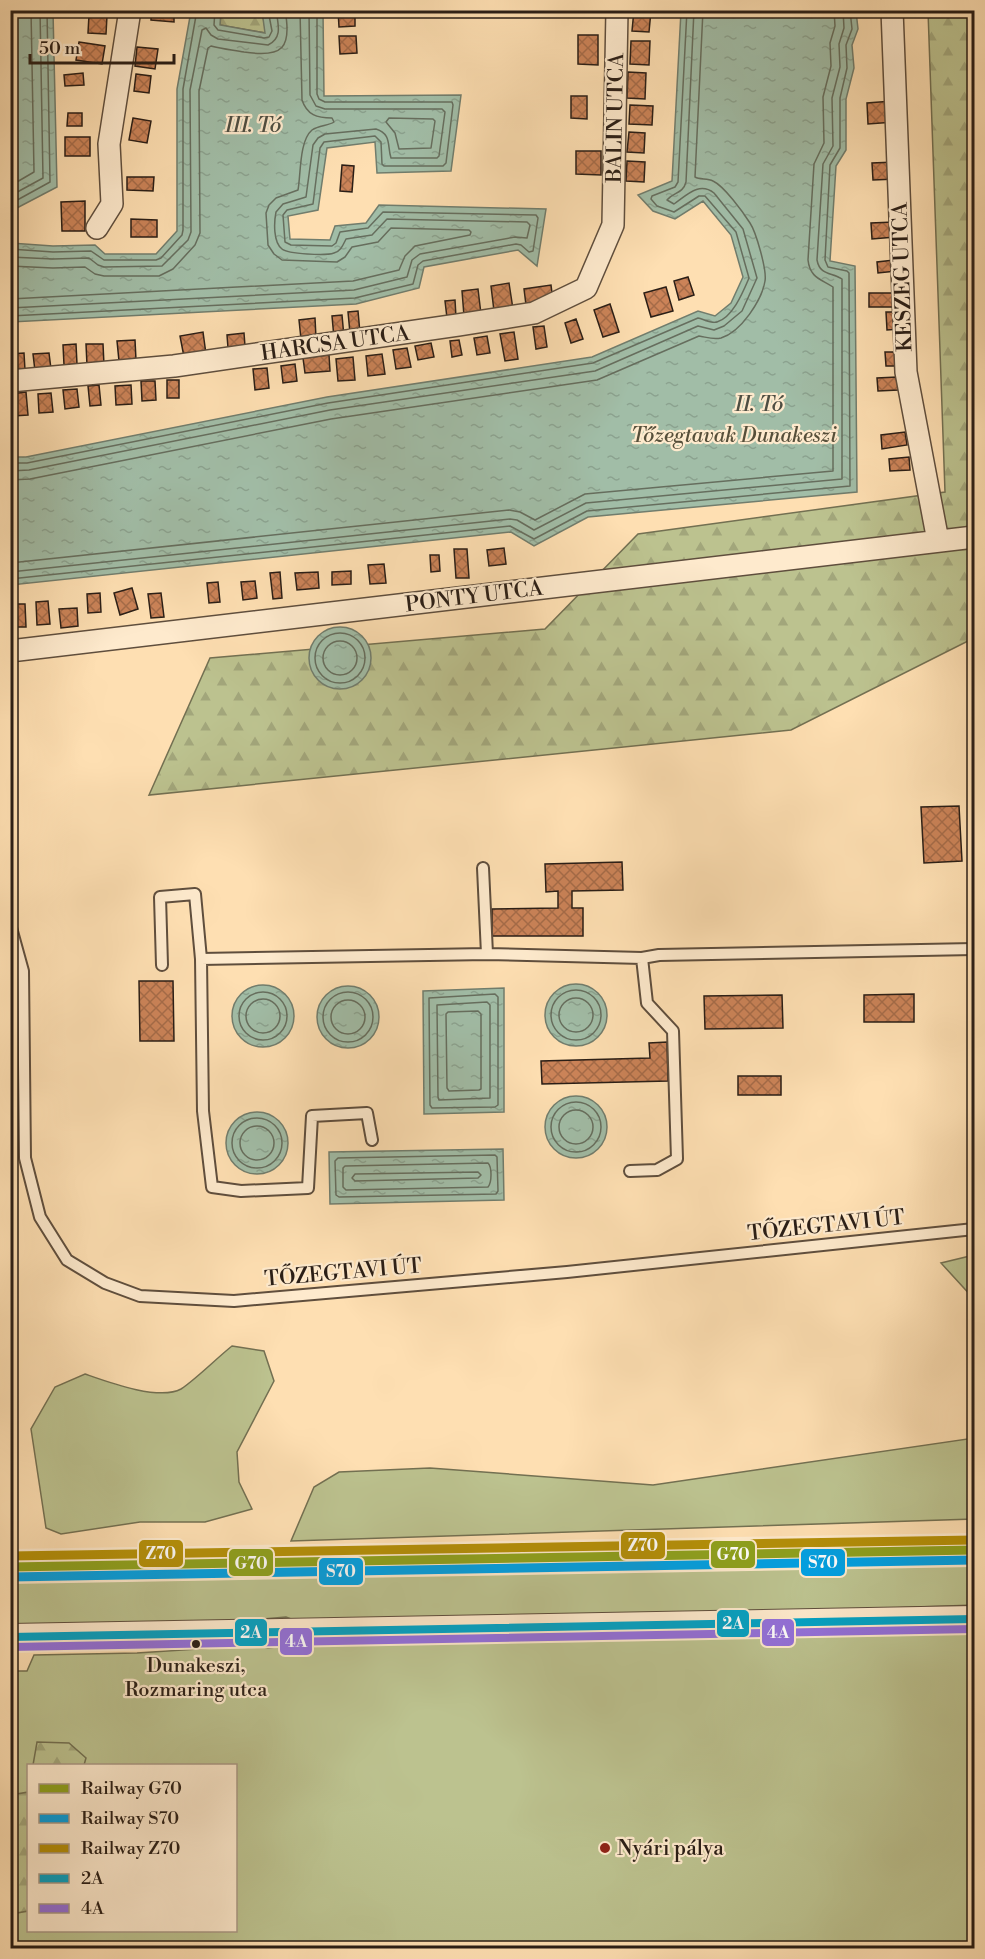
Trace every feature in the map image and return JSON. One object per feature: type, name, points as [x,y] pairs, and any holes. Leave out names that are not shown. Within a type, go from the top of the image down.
[{"type":"street","points":[[97,228],[112,204],[109,144],[130,10]]},
{"type":"street","name":"BALIN UTCA","points":[[613,225],[617,10]]},
{"type":"street","name":"KESZEG UTCA","points":[[892,10],[906,372],[938,540]]},
{"type":"street","name":"HARCSA UTCA","points":[[10,381],[174,366],[534,313],[586,288],[613,225]]},
{"type":"street","name":"PONTY UTCA","points":[[10,651],[975,537]]},
{"type":"street","points":[[10,1637],[975,1619]]},
{"type":"lane","points":[[483,868],[487,954]]},
{"type":"lane","points":[[162,965],[160,897],[195,894],[201,959],[203,1111],[212,1187],[241,1191],[308,1188],[312,1116],[367,1113],[372,1140]]},
{"type":"lane","name":"TŐZEGTAVI ÚT","points":[[10,924],[23,971],[25,1158],[40,1217],[67,1260],[105,1283],[140,1296],[234,1301],[567,1272],[975,1229]]},
{"type":"lane","points":[[201,959],[487,954],[642,958],[659,955],[975,949]]},
{"type":"lane","points":[[630,1171],[657,1170],[677,1159],[673,1031],[647,1003],[642,958]]},
{"type":"green space","points":[[221,11],[262,11],[266,33],[220,25]]},
{"type":"green space","points":[[928,11],[974,11],[974,638],[791,730],[149,795],[210,658],[545,629],[638,534],[945,492]]},
{"type":"green space","points":[[974,1255],[974,1299],[941,1263]]},
{"type":"green space","points":[[232,1346],[264,1351],[274,1381],[237,1452],[239,1482],[252,1509],[205,1522],[140,1522],[61,1534],[46,1528],[31,1429],[55,1387],[85,1374],[147,1392],[172,1392],[187,1385]]},
{"type":"green space","points":[[974,1438],[974,1519],[291,1541],[314,1487],[339,1472],[430,1468],[653,1485]]},
{"type":"green space","points":[[974,1560],[974,1605],[431,1624],[307,1625],[286,1617],[263,1619],[238,1629],[11,1635],[10,1578]]},
{"type":"green space","name":"Nyári pálya","points":[[974,1622],[974,1948],[11,1948],[10,1671],[27,1671],[34,1655],[137,1653],[213,1648],[247,1643],[268,1648],[349,1638],[375,1643],[449,1631],[629,1627],[634,1638],[652,1639],[661,1632],[685,1632],[690,1638],[706,1633]]},
{"type":"green space","points":[[37,1742],[69,1743],[86,1758],[84,1764],[33,1764]]},
{"type":"green space","points":[[27,1792],[27,1911],[11,1914],[11,1795]]},
{"type":"water","points":[[11,10],[53,11],[57,187],[13,210],[11,242]]},
{"type":"water","name":"III. Tó","points":[[191,11],[221,11],[220,25],[265,33],[262,11],[323,11],[324,96],[461,95],[451,171],[377,173],[375,142],[327,148],[318,210],[288,216],[290,239],[330,240],[335,226],[366,223],[379,205],[546,209],[537,266],[518,250],[424,267],[419,288],[356,304],[11,322],[11,243],[53,246],[95,245],[105,254],[156,254],[177,231],[177,89]]},
{"type":"water","name":"II. Tó","points":[[681,11],[856,11],[858,29],[852,45],[854,68],[846,99],[846,150],[836,166],[830,261],[855,266],[857,492],[588,517],[534,546],[511,532],[11,585],[11,457],[26,457],[327,397],[592,357],[698,311],[715,316],[731,303],[743,277],[731,235],[703,201],[675,219],[653,211],[638,195],[672,181]]},
{"type":"water","points":[[340,627],[362,636],[371,658],[362,680],[340,689],[318,680],[309,658],[318,636]]},
{"type":"water","points":[[576,984],[598,993],[607,1015],[598,1037],[576,1046],[554,1037],[545,1015],[554,993]]},
{"type":"water","points":[[263,985],[285,994],[294,1016],[285,1038],[263,1047],[241,1038],[232,1016],[241,994]]},
{"type":"water","points":[[348,986],[370,995],[379,1017],[370,1039],[348,1048],[326,1039],[317,1017],[326,995]]},
{"type":"water","points":[[504,988],[504,1112],[424,1114],[423,991]]},
{"type":"water","points":[[576,1096],[598,1105],[607,1127],[598,1149],[576,1158],[554,1149],[545,1127],[554,1105]]},
{"type":"water","points":[[257,1112],[279,1121],[288,1143],[279,1165],[257,1174],[235,1165],[226,1143],[235,1121]]},
{"type":"water","points":[[503,1149],[504,1200],[330,1204],[329,1152]]},
{"type":"building","points":[[151,10],[174,10],[174,22],[151,20]]},
{"type":"building","points":[[338,10],[355,10],[355,26],[339,27]]},
{"type":"building","points":[[634,10],[651,11],[649,32],[632,31]]},
{"type":"building","points":[[89,15],[107,16],[106,34],[88,33]]},
{"type":"building","points":[[578,35],[598,35],[598,65],[578,64]]},
{"type":"building","points":[[339,36],[356,36],[357,53],[340,54]]},
{"type":"building","points":[[631,41],[650,41],[649,65],[630,64]]},
{"type":"building","points":[[79,42],[105,46],[102,64],[76,60]]},
{"type":"building","points":[[137,47],[158,49],[155,69],[135,66]]},
{"type":"building","points":[[628,72],[646,73],[645,99],[627,98]]},
{"type":"building","points":[[83,73],[84,85],[65,86],[64,75]]},
{"type":"building","points":[[136,74],[151,76],[149,93],[134,91]]},
{"type":"building","points":[[571,96],[587,96],[587,119],[571,118]]},
{"type":"building","points":[[892,101],[894,122],[868,124],[867,103]]},
{"type":"building","points":[[630,105],[653,106],[652,125],[629,124]]},
{"type":"building","points":[[68,113],[82,113],[82,126],[67,126]]},
{"type":"building","points":[[133,118],[151,121],[147,143],[129,140]]},
{"type":"building","points":[[629,132],[645,133],[644,153],[627,152]]},
{"type":"building","points":[[65,137],[90,137],[90,156],[65,156]]},
{"type":"building","points":[[576,151],[601,151],[601,175],[576,174]]},
{"type":"building","points":[[627,161],[645,162],[644,182],[626,181]]},
{"type":"building","points":[[895,162],[896,179],[873,180],[872,163]]},
{"type":"building","points":[[342,165],[354,166],[352,192],[340,191]]},
{"type":"building","points":[[127,177],[154,177],[153,191],[127,190]]},
{"type":"building","points":[[85,201],[85,231],[62,231],[61,202]]},
{"type":"building","points":[[131,219],[157,220],[157,237],[131,237]]},
{"type":"building","points":[[894,222],[895,237],[872,239],[871,223]]},
{"type":"building","points":[[894,260],[896,271],[878,273],[877,262]]},
{"type":"building","points":[[688,277],[694,295],[679,300],[674,281]]},
{"type":"building","points":[[509,283],[513,309],[494,311],[491,286]]},
{"type":"building","points":[[551,285],[553,301],[526,305],[524,289]]},
{"type":"building","points":[[666,287],[673,311],[651,317],[644,293]]},
{"type":"building","points":[[478,289],[481,314],[464,316],[462,291]]},
{"type":"building","points":[[869,293],[897,293],[897,307],[869,307]]},
{"type":"building","points":[[455,300],[456,317],[447,318],[445,301]]},
{"type":"building","points":[[610,304],[619,332],[603,337],[594,310]]},
{"type":"building","points":[[358,311],[360,333],[350,333],[348,312]]},
{"type":"building","points":[[886,312],[899,312],[900,329],[887,330]]},
{"type":"building","points":[[342,315],[344,337],[334,338],[332,316]]},
{"type":"building","points":[[315,318],[316,338],[301,339],[299,320]]},
{"type":"building","points":[[576,319],[583,339],[571,343],[565,323]]},
{"type":"building","points":[[544,326],[547,347],[536,349],[533,327]]},
{"type":"building","points":[[203,332],[206,354],[184,357],[180,336]]},
{"type":"building","points":[[514,332],[518,359],[505,361],[500,334]]},
{"type":"building","points":[[244,333],[245,346],[228,348],[227,335]]},
{"type":"building","points":[[487,336],[490,353],[477,355],[474,338]]},
{"type":"building","points":[[135,340],[136,360],[119,361],[117,341]]},
{"type":"building","points":[[459,340],[462,355],[452,357],[450,341]]},
{"type":"building","points":[[431,343],[434,357],[418,360],[415,346]]},
{"type":"building","points":[[76,344],[77,364],[64,365],[63,345]]},
{"type":"building","points":[[86,344],[103,344],[104,365],[87,365]]},
{"type":"building","points":[[407,348],[411,367],[396,369],[393,350]]},
{"type":"building","points":[[885,352],[897,352],[897,366],[886,366]]},
{"type":"building","points":[[24,353],[25,370],[10,371],[10,354]]},
{"type":"building","points":[[49,353],[51,369],[35,371],[33,354]]},
{"type":"building","points":[[382,354],[385,374],[368,376],[366,356]]},
{"type":"building","points":[[329,355],[330,371],[305,373],[303,358]]},
{"type":"building","points":[[353,357],[355,380],[338,381],[336,359]]},
{"type":"building","points":[[295,364],[297,381],[283,383],[281,366]]},
{"type":"building","points":[[267,368],[269,388],[255,390],[253,369]]},
{"type":"building","points":[[897,377],[898,390],[878,391],[877,378]]},
{"type":"building","points":[[167,380],[179,380],[179,398],[167,398]]},
{"type":"building","points":[[141,381],[155,381],[156,400],[142,401]]},
{"type":"building","points":[[99,385],[101,405],[90,406],[88,386]]},
{"type":"building","points":[[131,385],[132,404],[116,405],[115,386]]},
{"type":"building","points":[[77,389],[79,407],[65,409],[63,390]]},
{"type":"building","points":[[26,392],[28,415],[13,416],[11,394]]},
{"type":"building","points":[[51,393],[53,412],[39,413],[38,394]]},
{"type":"building","points":[[905,432],[907,445],[882,449],[881,435]]},
{"type":"building","points":[[909,457],[910,470],[890,471],[889,459]]},
{"type":"building","points":[[504,548],[506,564],[489,566],[487,550]]},
{"type":"building","points":[[454,549],[467,549],[469,578],[456,578]]},
{"type":"building","points":[[430,555],[439,555],[440,571],[431,572]]},
{"type":"building","points":[[384,564],[386,583],[370,584],[368,565]]},
{"type":"building","points":[[351,571],[351,584],[332,585],[332,572]]},
{"type":"building","points":[[280,572],[282,598],[273,599],[270,573]]},
{"type":"building","points":[[318,572],[319,588],[297,590],[295,573]]},
{"type":"building","points":[[255,581],[257,598],[243,600],[241,582]]},
{"type":"building","points":[[218,582],[220,602],[209,603],[207,583]]},
{"type":"building","points":[[132,588],[138,609],[120,615],[114,593]]},
{"type":"building","points":[[100,593],[101,612],[88,613],[87,594]]},
{"type":"building","points":[[161,593],[164,617],[151,618],[148,594]]},
{"type":"building","points":[[48,601],[50,624],[37,625],[36,602]]},
{"type":"building","points":[[10,604],[25,604],[26,627],[16,627],[16,638],[10,638]]},
{"type":"building","points":[[77,608],[78,626],[61,628],[59,609]]},
{"type":"building","points":[[959,806],[962,861],[924,863],[921,807]]},
{"type":"building","points":[[622,862],[623,890],[572,891],[572,908],[583,908],[583,936],[492,936],[492,909],[558,908],[558,891],[546,892],[545,864]]},
{"type":"building","points":[[139,981],[173,981],[174,1041],[140,1041]]},
{"type":"building","points":[[914,994],[914,1022],[864,1022],[864,995]]},
{"type":"building","points":[[782,995],[783,1028],[705,1029],[704,996]]},
{"type":"building","points":[[667,1042],[668,1081],[542,1084],[541,1061],[650,1058],[649,1043]]},
{"type":"building","points":[[738,1076],[781,1076],[781,1095],[738,1095]]},
{"type":"rail line","name":"Z70","points":[[10,1556],[974,1540]]},
{"type":"rail line","name":"G70","points":[[10,1567],[974,1550]]},
{"type":"rail line","name":"S70","points":[[10,1577],[974,1560]]},
{"type":"transit line","name":"2A","points":[[10,1637],[974,1619]]},
{"type":"transit line","name":"4A","points":[[10,1647],[974,1629]]},
{"type":"place","name":"Dunakeszi, Rozmaring utca","points":[[196,1644]]},
{"type":"place","name":"Nyári pálya","points":[[605,1848]]},
{"type":"park label","name":"Tőzegtavak Dunakeszi","points":[[734,435]]}]
